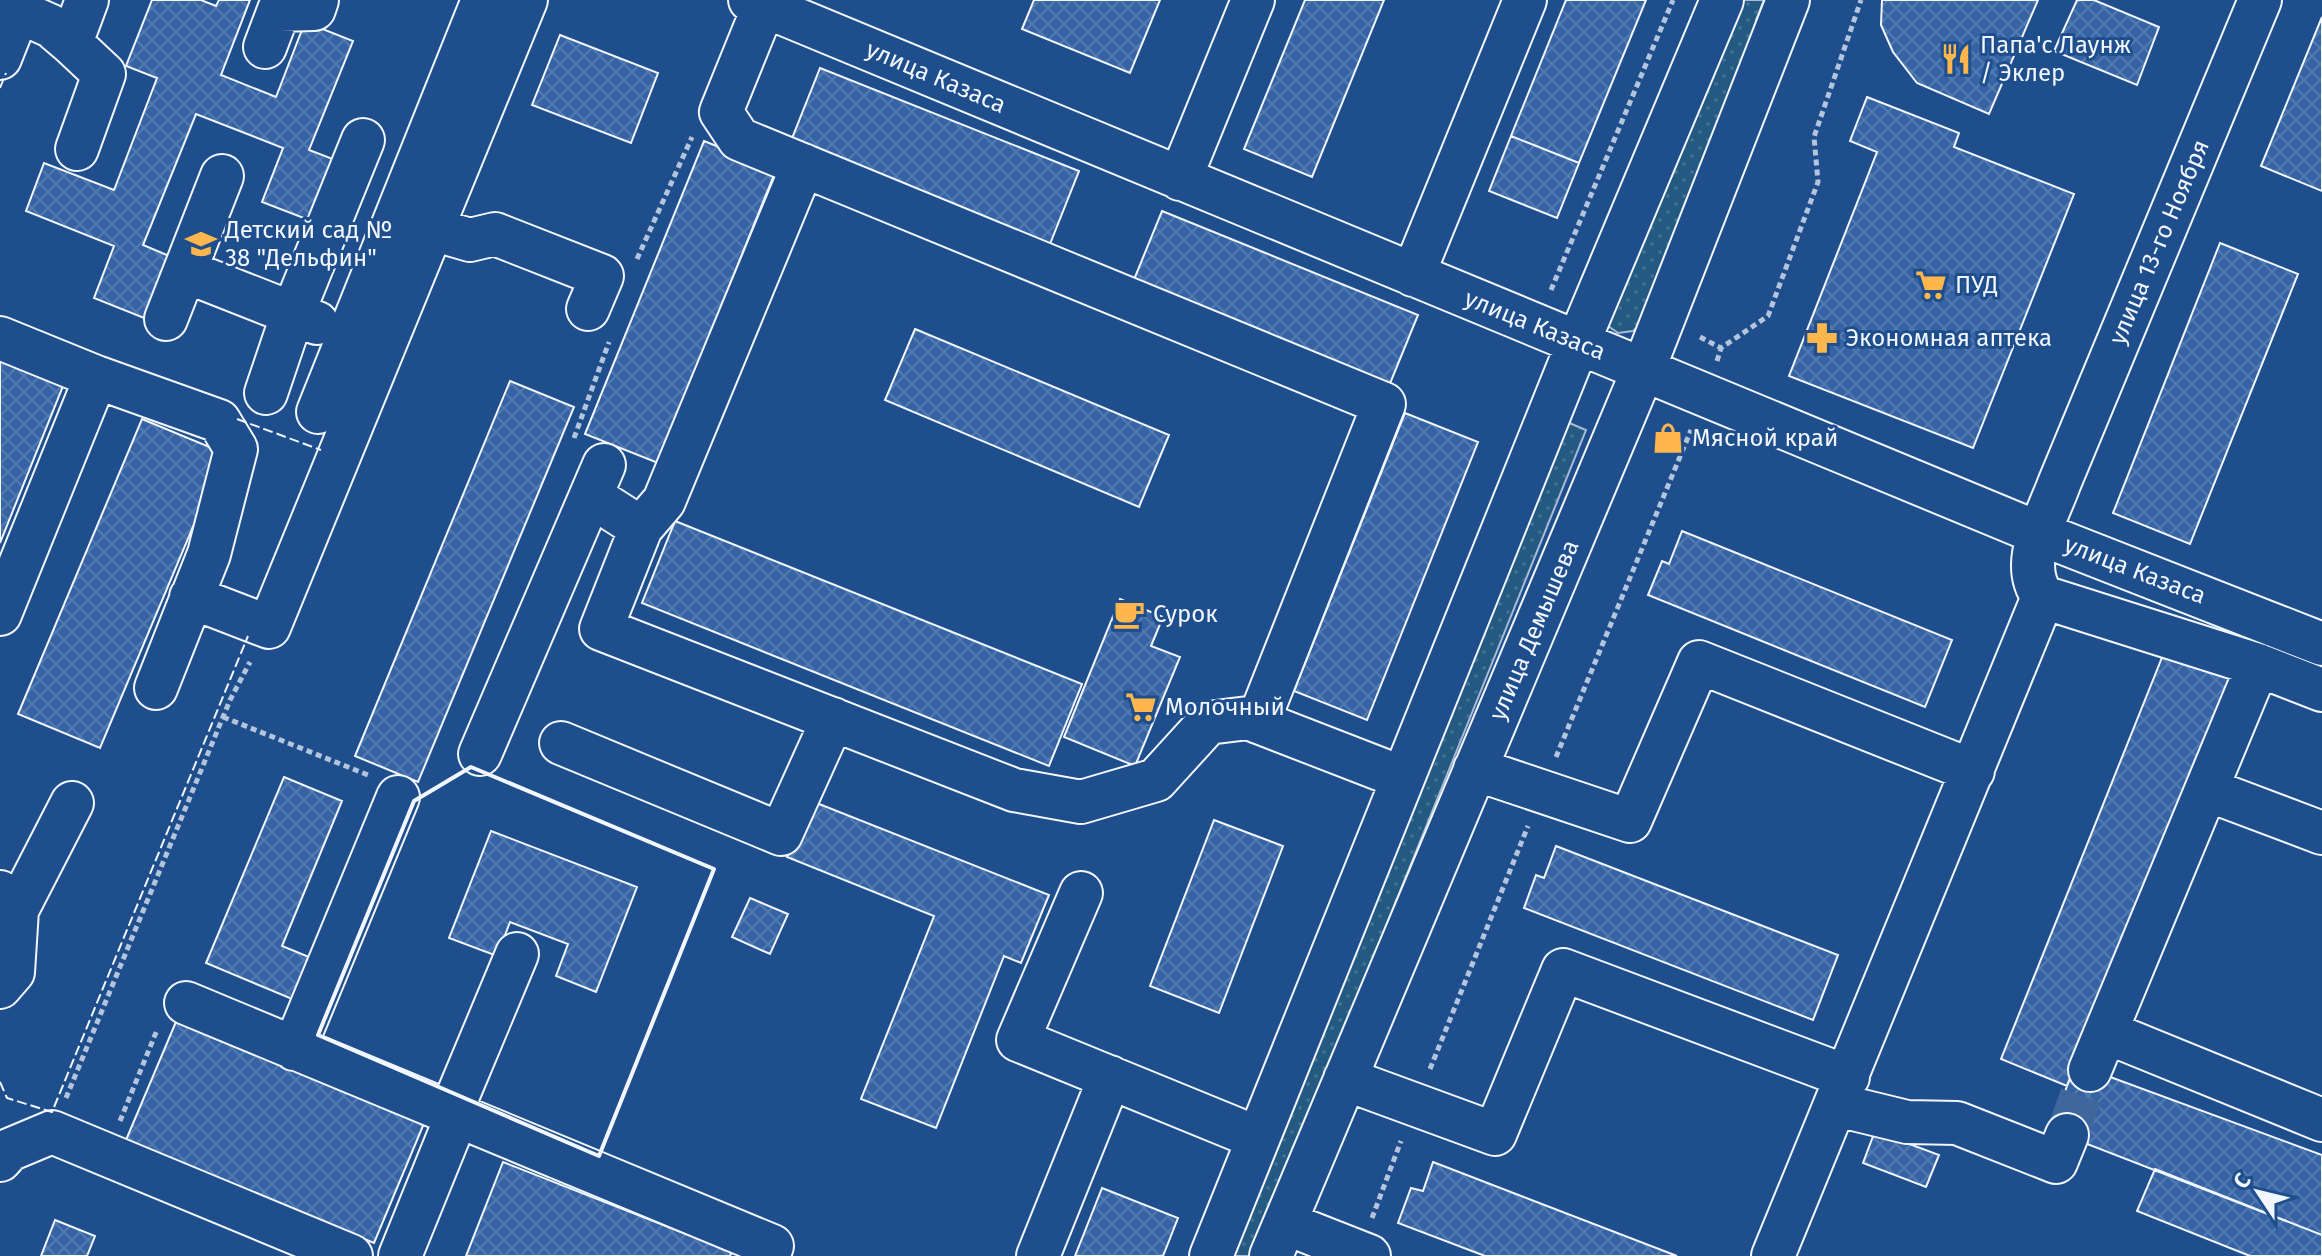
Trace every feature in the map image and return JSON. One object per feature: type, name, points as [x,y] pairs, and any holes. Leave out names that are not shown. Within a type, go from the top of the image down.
[{"type":"street","points":[[71,43],[87,0]]},
{"type":"street","points":[[265,47],[279,10],[314,9],[317,0]]},
{"type":"street","points":[[318,412],[483,0]]},
{"type":"street","points":[[191,597],[269,627],[526,0]]},
{"type":"street","points":[[1180,179],[1253,0]]},
{"type":"street","points":[[1413,275],[1525,0]]},
{"type":"street","points":[[1211,1256],[1578,343],[1722,0]]},
{"type":"street","name":"улица Демышева","points":[[1278,1239],[1644,368],[1788,0]]},
{"type":"street","name":"улица 13-го Ноября","points":[[2043,597],[2033,583],[2030,565],[2059,484],[2260,0]]},
{"type":"street","points":[[757,3],[721,112],[739,139],[1384,404],[1258,722]]},
{"type":"street","name":"улица Казаса","points":[[757,3],[811,12],[1180,179],[2041,534],[2322,644]]},
{"type":"street","points":[[0,58],[14,4],[51,26],[104,74],[77,149]]},
{"type":"street","points":[[266,393],[347,134],[418,161]]},
{"type":"street","points":[[803,165],[664,501],[641,528],[601,629],[1014,790],[1081,802],[1156,780],[1208,723],[1248,718],[1403,778]]},
{"type":"street","points":[[166,319],[222,176]]},
{"type":"street","points":[[432,229],[470,240],[495,234],[595,293]]},
{"type":"street","points":[[185,271],[348,334]]},
{"type":"street","points":[[0,338],[96,377],[219,421],[236,449],[209,554],[156,688]]},
{"type":"street","points":[[0,614],[96,377]]},
{"type":"street","points":[[480,754],[597,481],[641,528]]},
{"type":"street","points":[[1773,1256],[2043,597],[2258,665],[2322,690]]},
{"type":"street","points":[[1475,769],[1630,821],[1699,662],[1973,771]]},
{"type":"street","points":[[2090,1070],[2258,665]]},
{"type":"street","points":[[561,743],[781,834],[833,719]]},
{"type":"street","points":[[2208,790],[2322,833]]},
{"type":"street","points":[[294,1049],[398,797]]},
{"type":"street","points":[[0,987],[13,972],[8,901],[72,803]]},
{"type":"street","points":[[1081,893],[1018,1040],[1258,1138]]},
{"type":"street","points":[[400,1256],[456,1118],[458,1095],[517,954]]},
{"type":"street","points":[[1345,1079],[1495,1134],[1563,970],[1907,1122],[1957,1123],[2056,1162],[2067,1135]]},
{"type":"street","points":[[186,1003],[456,1118],[772,1246],[768,1256]]},
{"type":"street","points":[[2106,1032],[2322,1120]]},
{"type":"street","points":[[1038,1256],[1110,1077]]},
{"type":"street","points":[[0,1195],[2,1145],[52,1132],[351,1256]]},
{"type":"street","points":[[1278,1239],[1369,1256]]},
{"type":"path","points":[[1706,394],[1721,348],[1768,316],[1818,182],[1814,137],[1861,0]]},
{"type":"path","points":[[597,481],[573,441],[613,333],[595,293],[639,258],[696,126],[721,112]]},
{"type":"path","points":[[1700,337],[1721,348]]},
{"type":"path","points":[[52,1132],[223,717],[269,627]]},
{"type":"path","points":[[223,717],[361,770],[398,797]]},
{"type":"path","points":[[106,1155],[163,1015],[186,1003]]},
{"type":"shaded area","points":[[1739,0],[1764,0],[1756,20],[1765,26],[1641,324],[1633,331],[1618,333],[1608,326]]},
{"type":"shaded area","points":[[1567,422],[1586,430],[1253,1256],[1230,1256]]},
{"type":"building","points":[[152,0],[201,0],[216,6],[219,0],[250,0],[221,75],[276,97],[305,22],[353,41],[309,150],[338,161],[314,222],[262,202],[283,148],[196,114],[143,245],[174,258],[149,320],[94,298],[114,246],[26,211],[44,163],[114,190],[157,78],[126,66]]},
{"type":"building","points":[[1034,0],[1160,0],[1130,73],[1022,29]]},
{"type":"building","points":[[1305,0],[1384,0],[1312,177],[1244,149]]},
{"type":"building","points":[[1566,0],[1646,0],[1579,163],[1511,136]]},
{"type":"building","name":"Папа'с Лаунж / Эклер","points":[[1882,0],[2038,0],[1989,114],[1917,83],[1893,52],[1881,25]]},
{"type":"building","points":[[2077,0],[2094,0],[2159,27],[2137,85],[2054,51]]},
{"type":"building","points":[[2322,17],[2322,191],[2261,166]]},
{"type":"building","points":[[560,35],[658,73],[631,143],[532,105]]},
{"type":"building","points":[[820,68],[1079,171],[1050,244],[791,141]]},
{"type":"building","name":"ПУД","points":[[1867,97],[1959,133],[1954,147],[2074,194],[1973,448],[1789,376],[1877,152],[1850,141]]},
{"type":"building","points":[[1511,136],[1579,163],[1557,218],[1489,191]]},
{"type":"building","points":[[704,141],[776,170],[658,463],[585,434]]},
{"type":"building","points":[[1162,211],[1418,315],[1389,386],[1133,282]]},
{"type":"building","points":[[2220,243],[2298,274],[2190,544],[2113,513]]},
{"type":"building","points":[[915,329],[1169,435],[1139,507],[885,400]]},
{"type":"building","points":[[0,361],[63,386],[0,543]]},
{"type":"building","points":[[510,381],[574,407],[418,782],[355,756]]},
{"type":"building","points":[[1405,413],[1478,442],[1367,720],[1294,691]]},
{"type":"building","points":[[142,419],[224,453],[100,748],[18,714]]},
{"type":"building","points":[[675,521],[1082,684],[1049,766],[642,603]]},
{"type":"building","points":[[1682,531],[1952,640],[1925,707],[1648,595],[1662,561],[1669,564]]},
{"type":"building","points":[[1120,599],[1163,617],[1151,646],[1180,657],[1135,766],[1064,737]]},
{"type":"building","points":[[2165,650],[2232,677],[2067,1086],[2001,1059]]},
{"type":"building","points":[[284,777],[342,801],[282,946],[314,959],[297,1001],[206,963]]},
{"type":"building","points":[[809,800],[1049,895],[1021,963],[1004,956],[936,1128],[861,1099],[934,916],[787,857]]},
{"type":"building","points":[[1214,820],[1283,846],[1219,1013],[1150,986]]},
{"type":"building","points":[[491,831],[637,887],[596,992],[556,976],[568,944],[510,922],[497,956],[449,938]]},
{"type":"building","points":[[1556,846],[1838,955],[1813,1020],[1524,908],[1536,875],[1544,878]]},
{"type":"building","points":[[750,898],[788,914],[770,954],[732,937]]},
{"type":"building","points":[[178,1017],[425,1121],[374,1243],[126,1140]]},
{"type":"building","points":[[2075,1064],[2322,1155],[2322,1235],[2051,1130]]},
{"type":"building","points":[[1875,1131],[1939,1155],[1926,1187],[1863,1163]]},
{"type":"building","points":[[503,1162],[732,1252],[730,1256],[466,1256]]},
{"type":"building","points":[[1433,1162],[1677,1256],[1485,1256],[1398,1223],[1411,1188],[1423,1191]]},
{"type":"building","points":[[2155,1169],[2322,1235],[2322,1256],[2250,1256],[2137,1211]]},
{"type":"building","points":[[1102,1188],[1178,1218],[1163,1256],[1075,1256]]},
{"type":"building","points":[[55,1220],[95,1236],[87,1256],[41,1256]]},
{"type":"tunnel","points":[[2067,1135],[2090,1070]]},
{"type":"fence","points":[[0,88],[6,73]]},
{"type":"fence","points":[[237,419],[321,450]]},
{"type":"fence","points":[[0,1082],[7,1098],[52,1112],[248,636]]},
{"type":"wall","points":[[471,767],[714,869],[599,1156],[318,1035],[414,801],[471,767]]},
{"type":"place","name":"Папа'с Лаунж / Эклер","points":[[1956,59]]},
{"type":"place","name":"Детский сад № 38 \"Дельфин\"","points":[[201,244]]},
{"type":"place","name":"ПУД","points":[[1931,285]]},
{"type":"place","name":"Экономная аптека","points":[[1822,338]]},
{"type":"place","name":"Мясной край","points":[[1668,438]]},
{"type":"place","name":"Сурок","points":[[1129,614]]},
{"type":"place","name":"Молочный","points":[[1141,707]]}]
